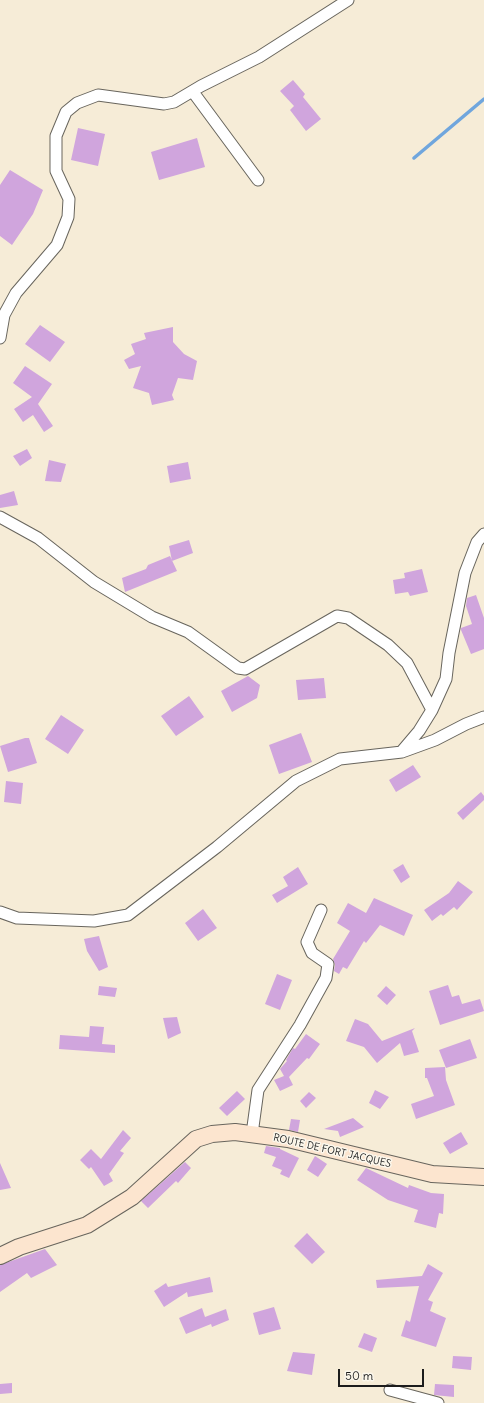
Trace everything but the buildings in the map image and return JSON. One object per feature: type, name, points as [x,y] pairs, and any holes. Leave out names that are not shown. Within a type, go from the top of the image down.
[{"type":"street","points":[[0,338],[4,315],[16,293],[57,245],[68,217],[69,200],[56,171],[56,136],[66,112],[78,103],[98,95],[164,104],[174,102],[259,57],[348,0]]},
{"type":"street","points":[[193,92],[258,180]]},
{"type":"street","points":[[0,517],[43,541],[94,582],[152,617],[188,632],[238,668],[245,669],[337,616],[348,618],[388,645],[407,663],[432,710]]},
{"type":"street","points":[[402,752],[419,731],[432,710],[446,679],[449,653],[468,561],[477,542],[484,534]]},
{"type":"street","points":[[0,912],[17,918],[94,921],[128,915],[217,847],[296,780],[340,759],[402,752],[435,740],[466,724],[484,717]]},
{"type":"street","points":[[252,1134],[258,1090],[300,1025],[326,978],[328,964],[312,953],[307,942],[321,910]]},
{"type":"street","name":"ROUTE DE FORT JACQUES","points":[[0,1256],[87,1225],[132,1197],[196,1139],[212,1134],[235,1132],[288,1139],[432,1174],[484,1177]]},
{"type":"street","points":[[390,1390],[438,1403]]},
{"type":"waterway","points":[[414,158],[484,99]]}]
